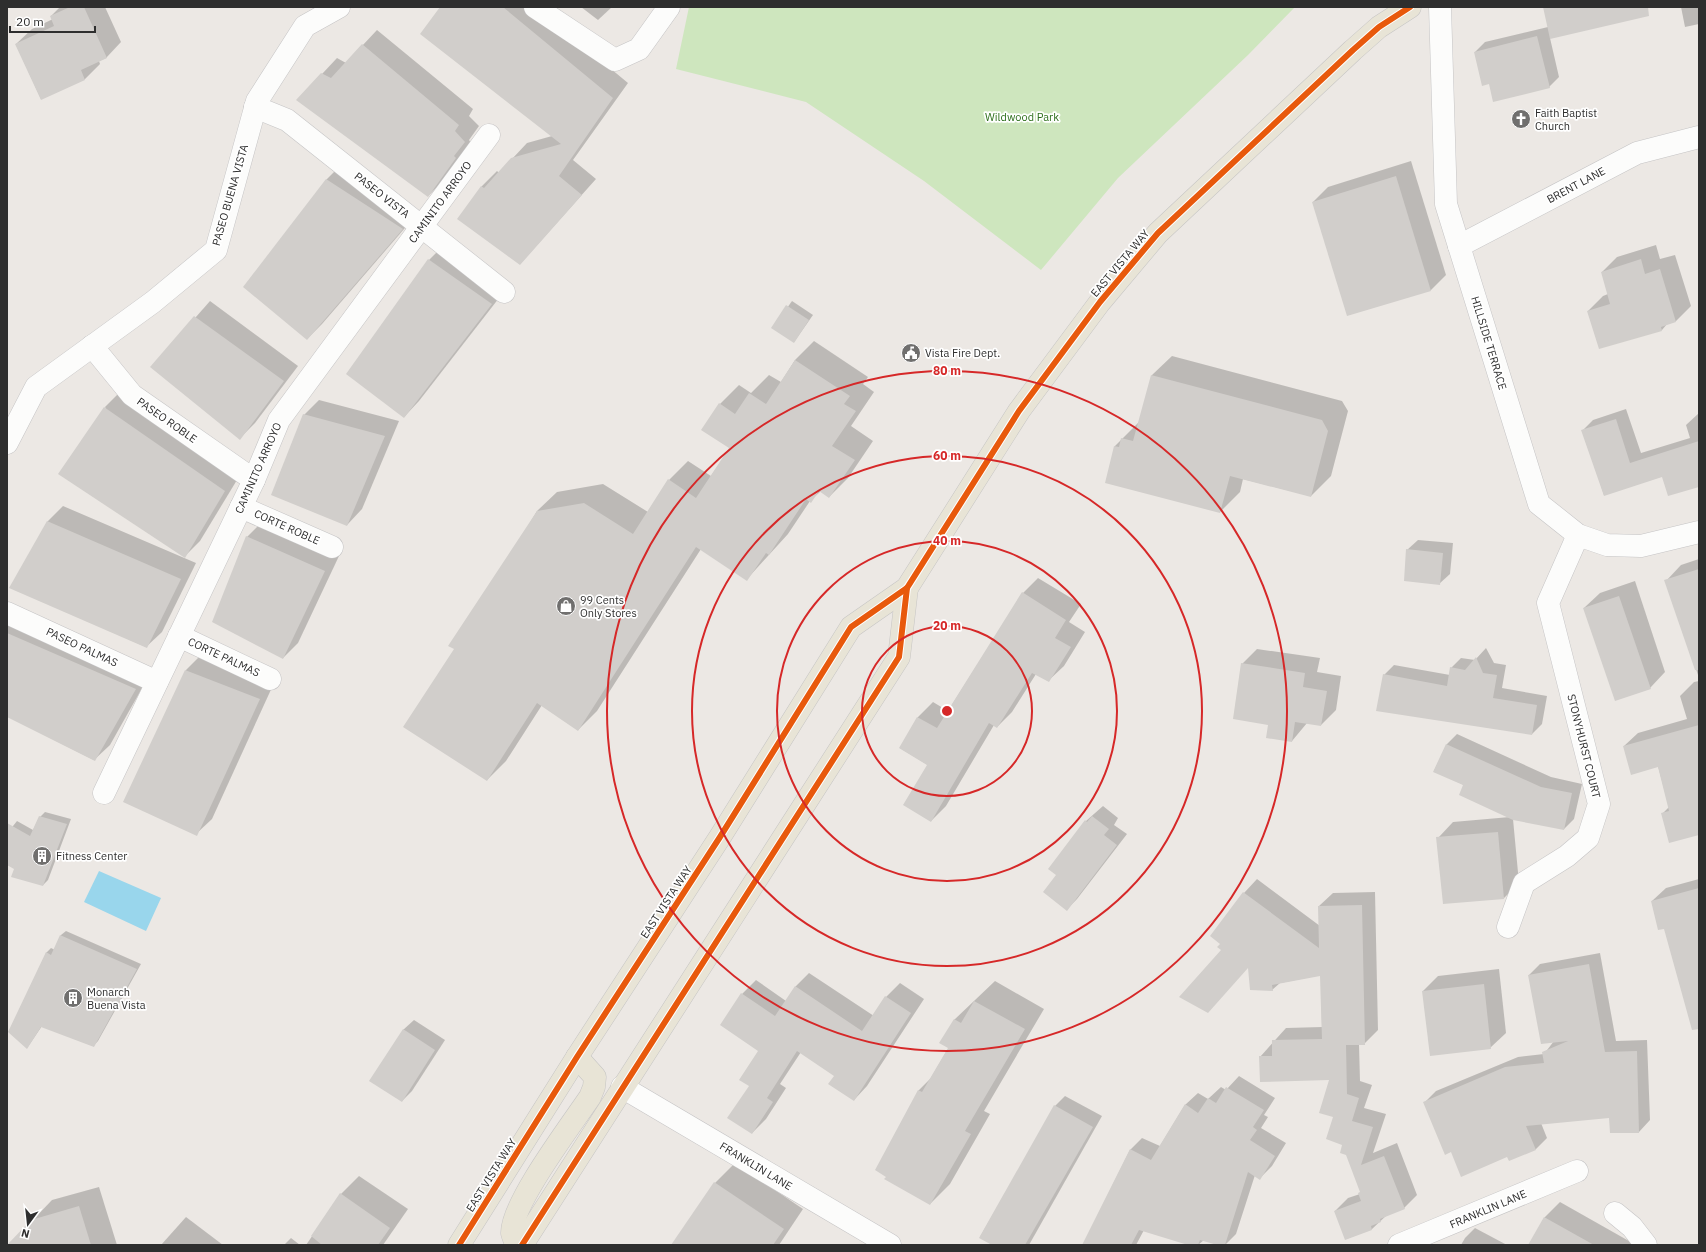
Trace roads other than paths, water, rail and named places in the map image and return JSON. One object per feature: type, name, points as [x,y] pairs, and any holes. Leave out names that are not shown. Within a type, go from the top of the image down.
[{"type":"main road","name":"EAST VISTA WAY","points":[[459,1245],[577,1057],[720,837],[852,627],[907,588],[1019,411],[1100,302],[1158,233],[1353,50],[1379,27],[1410,7]]},
{"type":"main road","name":"EAST VISTA WAY","points":[[522,1245],[899,657],[907,588]]},
{"type":"main road","points":[[516,1245],[512,1234],[526,1195],[590,1097],[594,1087],[594,1078],[577,1057]]},
{"type":"street","name":"PASEO BUENA VISTA","points":[[7,443],[36,387],[152,302],[216,250],[256,100],[305,26],[339,7]]},
{"type":"street","points":[[535,7],[615,60],[639,49],[669,7]]},
{"type":"street","name":"HILLSIDE TERRACE","points":[[1440,7],[1446,204],[1539,504],[1578,535],[1607,545],[1641,546],[1699,532]]},
{"type":"street","name":"PASEO VISTA","points":[[255,107],[286,120],[504,292]]},
{"type":"street","name":"CAMINITO ARROYO","points":[[104,793],[254,480],[279,420],[489,135]]},
{"type":"street","name":"BRENT LANE","points":[[1458,246],[1637,153],[1699,137]]},
{"type":"street","name":"PASEO ROBLE","points":[[92,346],[132,395],[254,480]]},
{"type":"street","name":"CORTE ROBLE","points":[[241,507],[332,547]]},
{"type":"street","name":"STONYHURST COURT","points":[[1508,927],[1524,883],[1567,856],[1588,838],[1599,804],[1548,603],[1578,535]]},
{"type":"street","name":"PASEO PALMAS","points":[[7,613],[157,682]]},
{"type":"street","name":"CORTE PALMAS","points":[[179,636],[270,679]]},
{"type":"street","name":"FRANKLIN LANE","points":[[622,1087],[890,1245]]},
{"type":"street","name":"FRANKLIN LANE","points":[[1399,1245],[1577,1171]]},
{"type":"street","points":[[1615,1213],[1632,1227],[1646,1245]]},
{"type":"water","points":[[99,871],[161,898],[146,931],[84,902]]},
{"type":"place","name":"Faith Baptist Church","points":[[1521,119]]},
{"type":"place","name":"Vista Fire Dept.","points":[[911,353]]},
{"type":"place","name":"99 Cents Only Stores","points":[[566,606]]},
{"type":"place","name":"Fitness Center","points":[[42,856]]},
{"type":"place","name":"Monarch Buena Vista","points":[[73,998]]},
{"type":"park label","name":"Wildwood Park","points":[[1022,117]]}]
